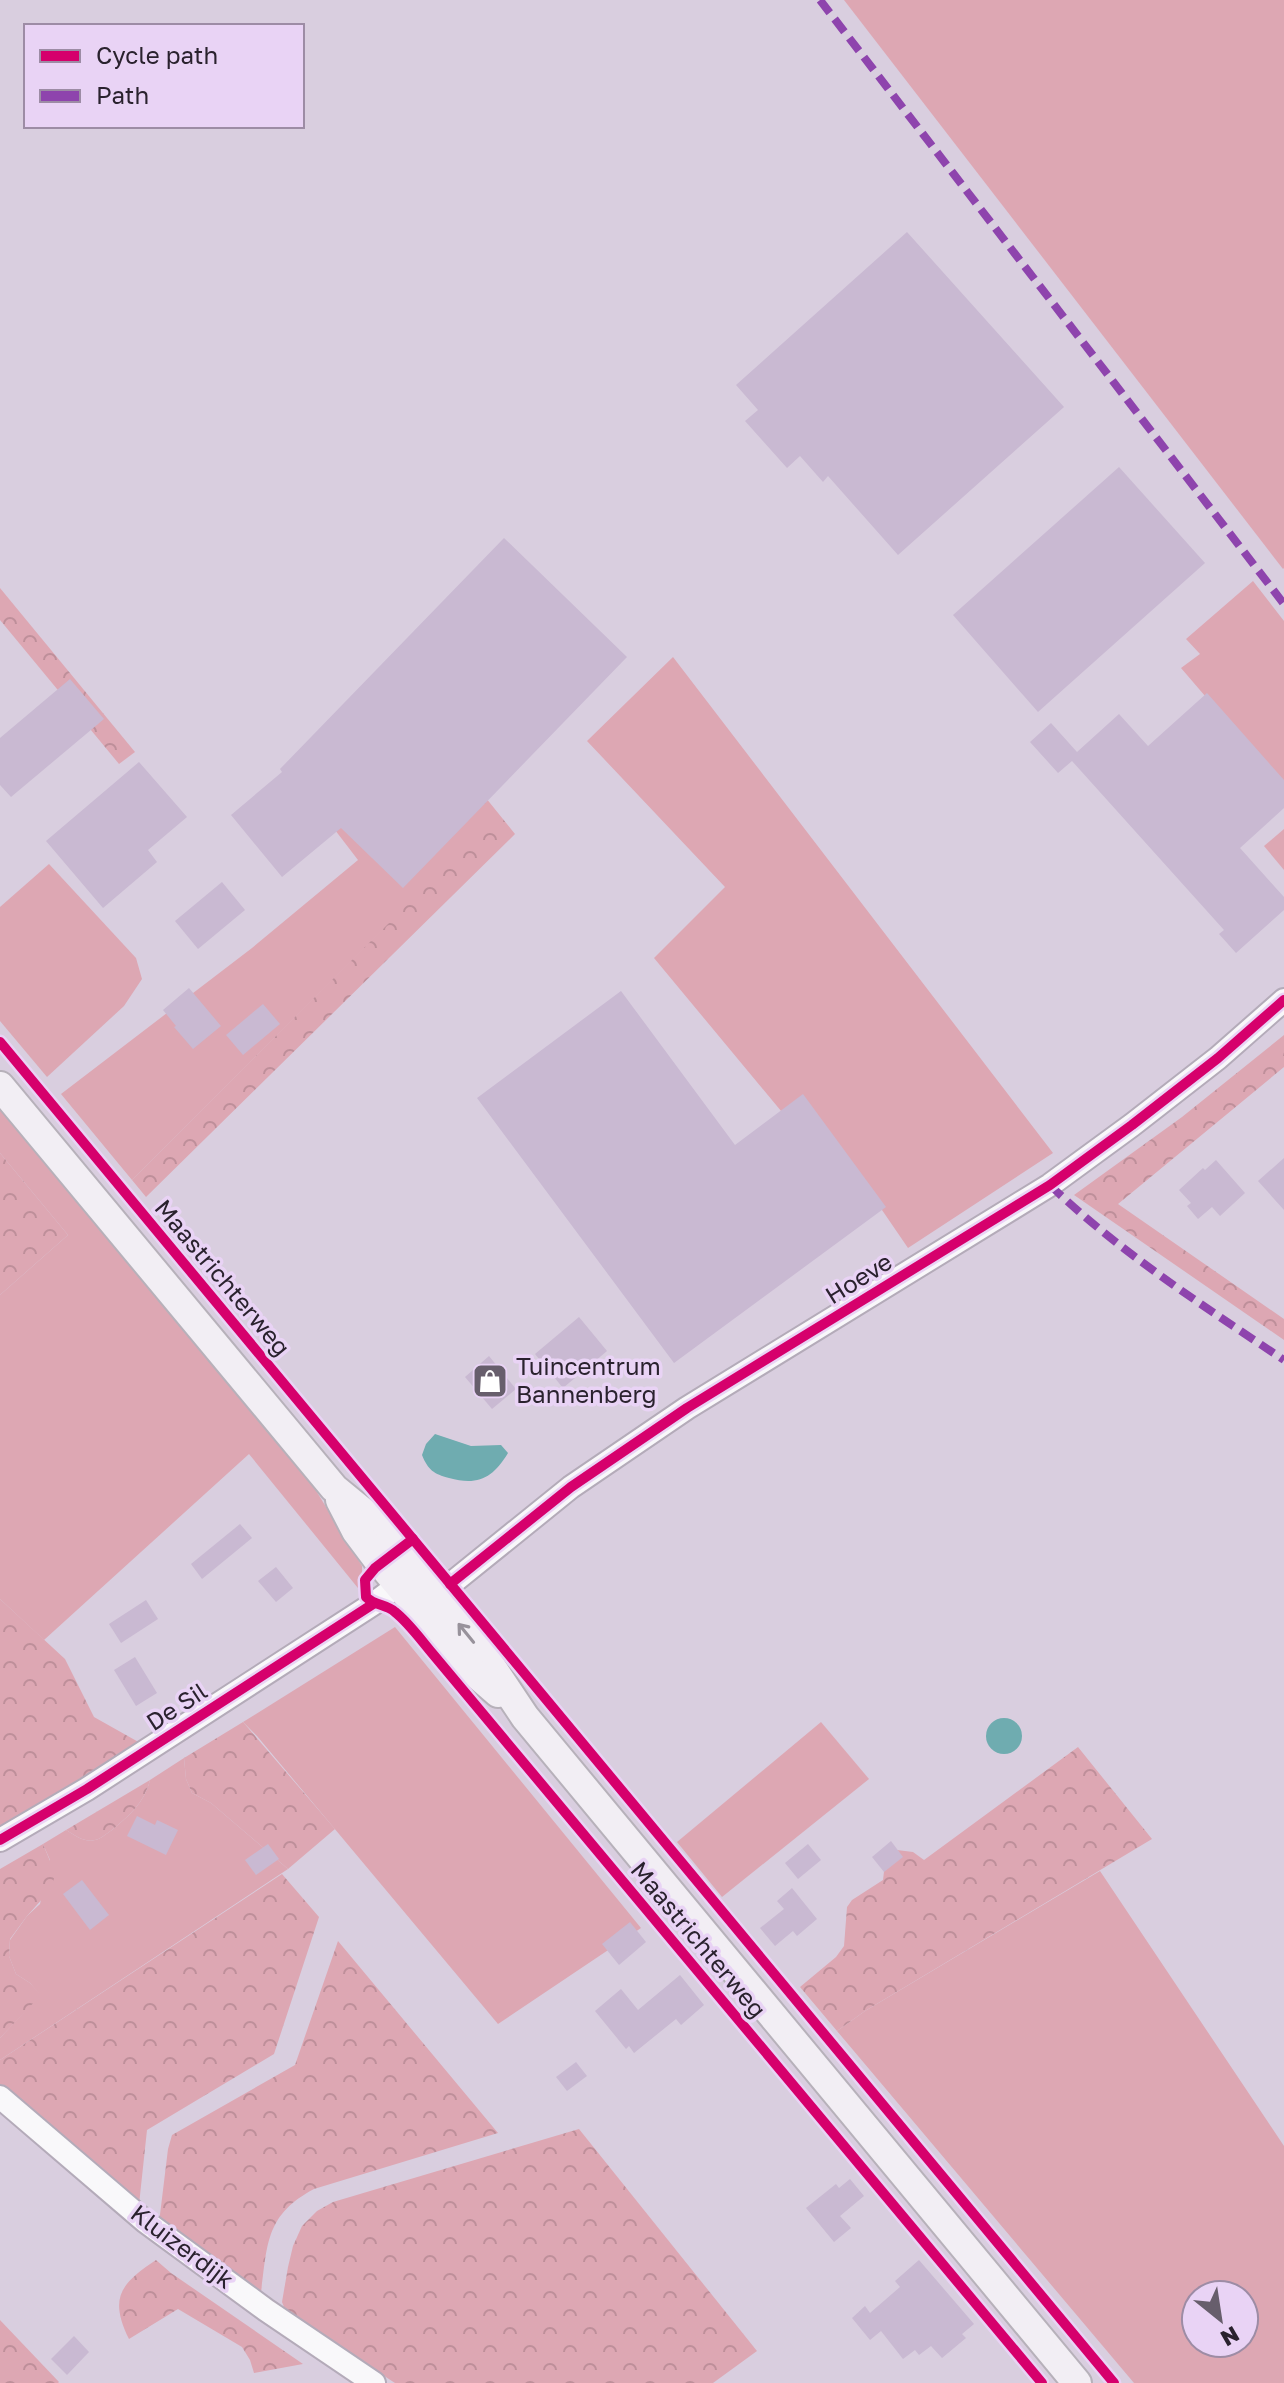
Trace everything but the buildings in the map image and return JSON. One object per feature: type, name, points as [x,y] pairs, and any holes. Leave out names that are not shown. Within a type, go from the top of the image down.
[{"type":"main road","name":"Maastrichterweg","points":[[0,1086],[334,1488],[356,1531],[407,1578],[435,1596],[483,1654],[525,1717],[1077,2383]]},
{"type":"street","name":"Hoeve","points":[[435,1596],[571,1487],[687,1408],[1050,1185],[1206,1067],[1284,1000]]},
{"type":"street","name":"De Sil","points":[[0,1840],[113,1772],[373,1604],[407,1578]]},
{"type":"street","name":"Kluizerdijk","points":[[0,2097],[146,2222],[266,2310],[374,2383]]},
{"type":"green space","points":[[844,0],[1284,0],[1283,569]]},
{"type":"green space","points":[[1253,581],[1284,621],[1284,788],[1181,668],[1200,654],[1186,639]]},
{"type":"green space","points":[[0,588],[135,752],[119,764],[0,620]]},
{"type":"green space","points":[[673,657],[1053,1153],[908,1248],[843,1153],[825,1164],[654,958],[725,887],[587,741]]},
{"type":"green space","points":[[385,673],[515,834],[146,1197],[132,1180],[486,826],[371,687]]},
{"type":"green space","points":[[371,687],[487,826],[132,1180],[61,1094],[252,948],[358,860],[289,770]]},
{"type":"green space","points":[[1284,829],[1284,870],[1264,846]]},
{"type":"green space","points":[[49,864],[136,958],[142,979],[124,1006],[47,1077],[0,1021],[0,907]]},
{"type":"green space","points":[[1284,1035],[1284,1067],[1118,1204],[1284,1319],[1284,1340],[1074,1195],[1182,1117]]},
{"type":"green space","points":[[0,1107],[312,1484],[362,1566],[362,1593],[249,1454],[44,1640],[0,1599],[0,1295],[68,1235],[0,1153]]},
{"type":"green space","points":[[0,1153],[68,1235],[0,1295]]},
{"type":"green space","points":[[0,1599],[65,1659],[94,1717],[142,1744],[0,1828]]},
{"type":"green space","points":[[395,1627],[641,1928],[498,2024],[243,1722]]},
{"type":"green space","points":[[243,1722],[335,1829],[288,1869],[211,1803],[192,1793],[186,1779],[184,1758]]},
{"type":"green space","points":[[821,1722],[869,1779],[722,1897],[677,1842]]},
{"type":"green space","points":[[1078,1747],[1152,1839],[865,2011],[837,2031],[800,1987],[836,1957],[844,1946],[847,1907],[852,1900],[883,1880],[885,1863],[897,1850],[913,1852],[924,1860]]},
{"type":"green space","points":[[184,1758],[186,1779],[192,1793],[211,1803],[288,1869],[0,2060],[0,2038],[40,1995],[30,1983],[16,1974],[9,1956],[10,1940],[40,1904],[50,1860],[43,1844],[66,1830],[87,1840],[102,1837],[136,1808],[150,1780]]},
{"type":"green space","points":[[150,1780],[136,1808],[102,1837],[87,1840],[66,1830]]},
{"type":"green space","points":[[43,1844],[55,1873],[52,1888],[10,1939],[9,1956],[16,1974],[41,1995],[0,2038],[0,1869]]},
{"type":"green space","points":[[1100,1871],[1284,2146],[1284,2383],[1134,2383],[837,2031],[865,2011]]},
{"type":"green space","points":[[282,1874],[319,1917],[274,2054],[147,2130],[138,2214],[0,2090],[0,2060]]},
{"type":"green space","points":[[338,1941],[498,2133],[314,2189],[297,2199],[285,2210],[271,2235],[260,2299],[158,2231],[168,2149],[172,2135],[295,2065]]},
{"type":"green space","points":[[579,2129],[757,2351],[713,2383],[395,2383],[286,2312],[282,2302],[293,2246],[302,2226],[317,2211],[333,2202]]},
{"type":"green space","points":[[156,2260],[303,2364],[254,2373],[242,2347],[178,2309],[129,2339],[120,2313],[122,2293],[134,2277]]},
{"type":"green space","points":[[0,2320],[59,2382],[58,2383],[0,2383]]},
{"type":"shaded area","points":[[435,1434],[471,1446],[501,1445],[508,1453],[497,1469],[484,1478],[468,1481],[449,1478],[432,1471],[422,1455]]},
{"type":"shaded area","points":[[1004,1718],[1017,1723],[1022,1736],[1017,1749],[1004,1754],[991,1749],[986,1736],[991,1723]]},
{"type":"marked path","points":[[820,0],[1284,604]]},
{"type":"marked path","points":[[1050,1185],[1133,1255],[1284,1360]]},
{"type":"cycle path","points":[[450,1584],[571,1487],[687,1408],[1050,1185],[1218,1058],[1284,1000]]},
{"type":"cycle path","points":[[0,1042],[1114,2383]]},
{"type":"cycle path","points":[[413,1539],[375,1568],[365,1580],[366,1597],[392,1609],[415,1632],[1042,2383]]},
{"type":"cycle path","points":[[0,1840],[87,1789],[373,1604]]},
{"type":"place","name":"Tuincentrum Bannenberg","points":[[490,1381]]}]
